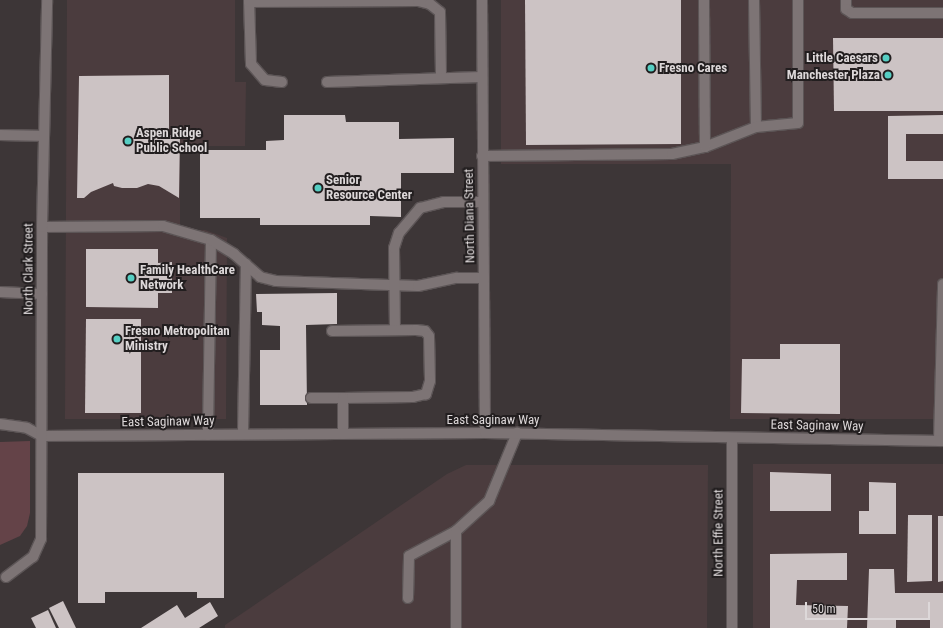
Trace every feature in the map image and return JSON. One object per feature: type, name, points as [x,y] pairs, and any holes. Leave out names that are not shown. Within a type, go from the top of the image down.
[{"type":"street","name":"North Clark Street","points":[[6,577],[33,557],[41,539],[42,227],[47,0]]},
{"type":"street","name":"North Diana Street","points":[[482,0],[481,77],[485,432]]},
{"type":"street","points":[[704,0],[705,147]]},
{"type":"street","points":[[754,0],[756,127]]},
{"type":"street","points":[[482,156],[672,154],[705,147],[756,127],[798,123],[798,0]]},
{"type":"street","points":[[846,0],[846,9],[852,13],[943,13]]},
{"type":"street","points":[[282,82],[265,80],[251,64],[249,1],[418,1],[430,4],[440,12],[442,45],[441,77]]},
{"type":"street","points":[[327,82],[433,80],[441,77],[481,77]]},
{"type":"street","points":[[0,135],[44,136]]},
{"type":"street","points":[[395,330],[394,248],[399,233],[420,208],[444,202],[483,202]]},
{"type":"street","points":[[42,227],[163,226],[211,240],[246,264],[260,277],[276,281],[418,286],[457,278],[484,278]]},
{"type":"street","points":[[208,435],[211,240]]},
{"type":"street","points":[[243,434],[246,264]]},
{"type":"street","points":[[941,441],[943,284]]},
{"type":"street","points":[[0,292],[42,294]]},
{"type":"street","points":[[312,398],[413,397],[426,394],[430,381],[429,336],[425,331],[332,331]]},
{"type":"street","points":[[343,398],[343,434]]},
{"type":"street","points":[[0,424],[27,428],[42,436]]},
{"type":"street","name":"East Saginaw Way","points":[[42,436],[485,432],[941,441]]},
{"type":"street","points":[[408,598],[409,556],[456,531],[488,501],[517,433]]},
{"type":"street","name":"North Effie Street","points":[[732,438],[732,628]]},
{"type":"street","points":[[456,531],[456,628]]},
{"type":"shaded area","points":[[67,0],[235,0],[235,82],[246,82],[245,146],[180,146],[180,230],[205,230],[227,238],[226,419],[65,419]]},
{"type":"shaded area","points":[[501,0],[943,0],[943,419],[730,419],[731,164],[501,164]]},
{"type":"shaded area","points":[[30,441],[30,513],[27,526],[20,536],[0,545],[0,442]]},
{"type":"shaded area","points":[[753,464],[943,464],[943,628],[753,628]]},
{"type":"shaded area","points":[[466,465],[708,465],[707,628],[225,628],[225,625],[447,474]]},
{"type":"building","points":[[525,0],[681,0],[681,144],[526,145]]},
{"type":"building","name":"Manchester Plaza","points":[[833,38],[943,38],[943,111],[834,111]]},
{"type":"building","points":[[169,75],[169,135],[180,135],[179,198],[159,186],[148,184],[137,188],[122,188],[114,186],[113,183],[91,192],[84,198],[77,198],[79,76]]},
{"type":"building","points":[[284,115],[345,115],[346,122],[399,122],[399,139],[454,138],[454,173],[401,173],[401,217],[370,216],[370,225],[260,225],[260,218],[200,218],[200,150],[266,150],[266,141],[284,140]]},
{"type":"building","points":[[943,115],[943,134],[906,134],[906,161],[943,161],[943,179],[888,179],[888,116]]},
{"type":"building","points":[[86,249],[158,249],[158,263],[172,262],[172,293],[158,293],[158,308],[86,307]]},
{"type":"building","points":[[337,293],[337,324],[306,325],[307,405],[260,405],[260,350],[280,350],[280,326],[262,325],[262,312],[257,312],[256,294]]},
{"type":"building","points":[[86,319],[141,319],[141,413],[85,413]]},
{"type":"building","points":[[780,344],[840,344],[840,414],[741,413],[742,359],[780,359]]},
{"type":"building","points":[[770,472],[831,474],[831,511],[770,511]]},
{"type":"building","points":[[78,473],[224,473],[224,598],[197,598],[197,592],[105,592],[105,603],[78,603]]},
{"type":"building","points":[[869,482],[896,483],[896,534],[859,534],[859,511],[869,511]]},
{"type":"building","points":[[908,515],[932,515],[932,581],[907,582]]},
{"type":"building","points":[[938,516],[943,516],[943,581],[938,582]]},
{"type":"building","points":[[847,553],[847,580],[797,580],[796,605],[848,606],[847,628],[770,628],[770,554]]},
{"type":"building","points":[[869,569],[894,569],[895,593],[943,593],[943,628],[930,628],[930,618],[896,618],[896,628],[867,628]]},
{"type":"building","points":[[63,601],[76,628],[59,628],[49,608]]},
{"type":"building","points":[[210,602],[218,616],[199,628],[141,628],[177,605],[185,618]]},
{"type":"building","points":[[48,610],[56,628],[36,628],[31,618]]},
{"type":"place","name":"Little Caesars","points":[[886,58]]},
{"type":"place","name":"Fresno Cares","points":[[651,68]]},
{"type":"place","name":"Manchester Plaza","points":[[888,75]]},
{"type":"place","name":"Aspen Ridge Public School","points":[[128,141]]},
{"type":"place","name":"Senior Resource Center","points":[[318,188]]},
{"type":"place","name":"Family HealthCare Network","points":[[131,278]]},
{"type":"place","name":"Fresno Metropolitan Ministry","points":[[117,339]]}]
